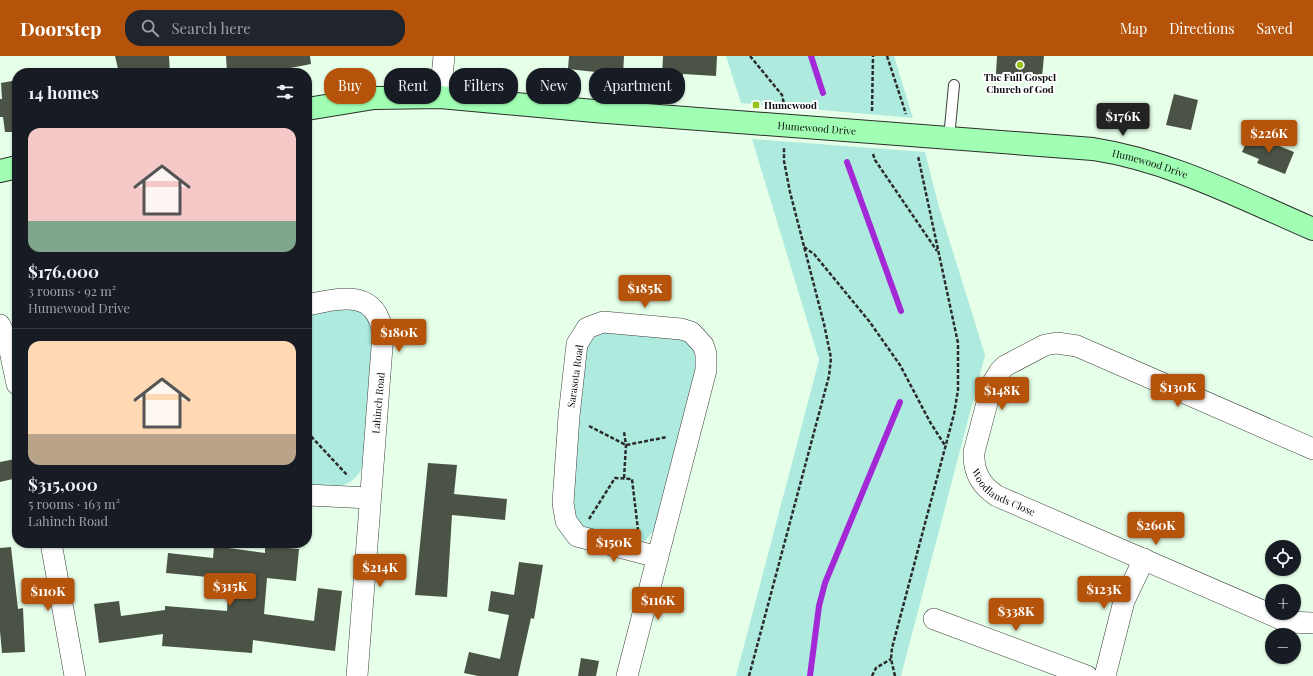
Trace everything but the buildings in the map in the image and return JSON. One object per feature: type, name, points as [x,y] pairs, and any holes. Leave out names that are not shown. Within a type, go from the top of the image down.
[{"type":"street","points":[[441,86],[444,56]]},
{"type":"street","name":"Humewood Drive","points":[[441,96],[1119,153],[1150,161],[1189,175],[1313,229]]},
{"type":"street","name":"Humewood Drive","points":[[312,108],[384,98]]},
{"type":"street","points":[[0,171],[12,168]]},
{"type":"street","name":"Lahinch Road","points":[[312,304],[337,299],[356,299],[370,304],[378,314],[382,323],[383,334],[381,370],[357,676]]},
{"type":"street","name":"Sarasota Road","points":[[577,536],[570,528],[564,513],[569,416],[578,344],[587,328],[603,322],[681,329],[691,332],[703,345],[706,354],[706,370],[690,432],[650,555],[627,676]]},
{"type":"street","points":[[0,325],[9,346],[12,360]]},
{"type":"street","name":"Woodlands Close","points":[[1313,449],[1077,346],[1057,343],[1045,345],[1005,366],[995,377],[974,452],[973,463],[977,475],[983,484],[997,496],[1288,622],[1313,623]]},
{"type":"street","points":[[312,495],[370,498]]},
{"type":"street","points":[[577,536],[650,555]]},
{"type":"street","points":[[51,548],[75,676]]},
{"type":"street","points":[[1105,676],[1124,601],[1144,559]]},
{"type":"street","points":[[934,619],[1087,676]]},
{"type":"lane","points":[[949,138],[954,85]]},
{"type":"path","points":[[750,56],[782,95],[786,110]]},
{"type":"path","points":[[873,56],[872,154],[939,253],[958,343],[957,402],[890,659],[895,676]]},
{"type":"path","points":[[749,676],[829,376],[831,358],[790,192],[784,161],[784,146]]},
{"type":"path","points":[[804,247],[819,260],[869,322],[900,365],[930,422],[946,447]]},
{"type":"path","points":[[569,416],[626,445],[690,432]]},
{"type":"path","points":[[624,432],[626,445],[624,478]]},
{"type":"path","points":[[312,437],[370,498]]},
{"type":"path","points":[[577,536],[615,478],[632,479],[650,555]]},
{"type":"path","points":[[872,676],[876,668],[890,659]]},
{"type":"shaded area","points":[[726,56],[894,56],[913,118],[741,103]]},
{"type":"shaded area","points":[[752,139],[925,152],[939,207],[985,355],[901,676],[736,676],[819,360]]},
{"type":"shaded area","points":[[354,307],[368,316],[373,330],[364,464],[354,479],[347,484],[333,487],[312,486],[312,312]]},
{"type":"shaded area","points":[[601,331],[690,339],[700,367],[660,523],[645,541],[580,529],[572,509],[580,353]]},
{"type":"waterway","points":[[811,56],[823,93]]},
{"type":"waterway","points":[[847,162],[901,311]]},
{"type":"waterway","points":[[810,676],[819,606],[825,583],[900,402]]},
{"type":"place","name":"The Full Gospel Church of God","points":[[1020,65]]},
{"type":"place","name":"Humewood","points":[[756,105]]}]
